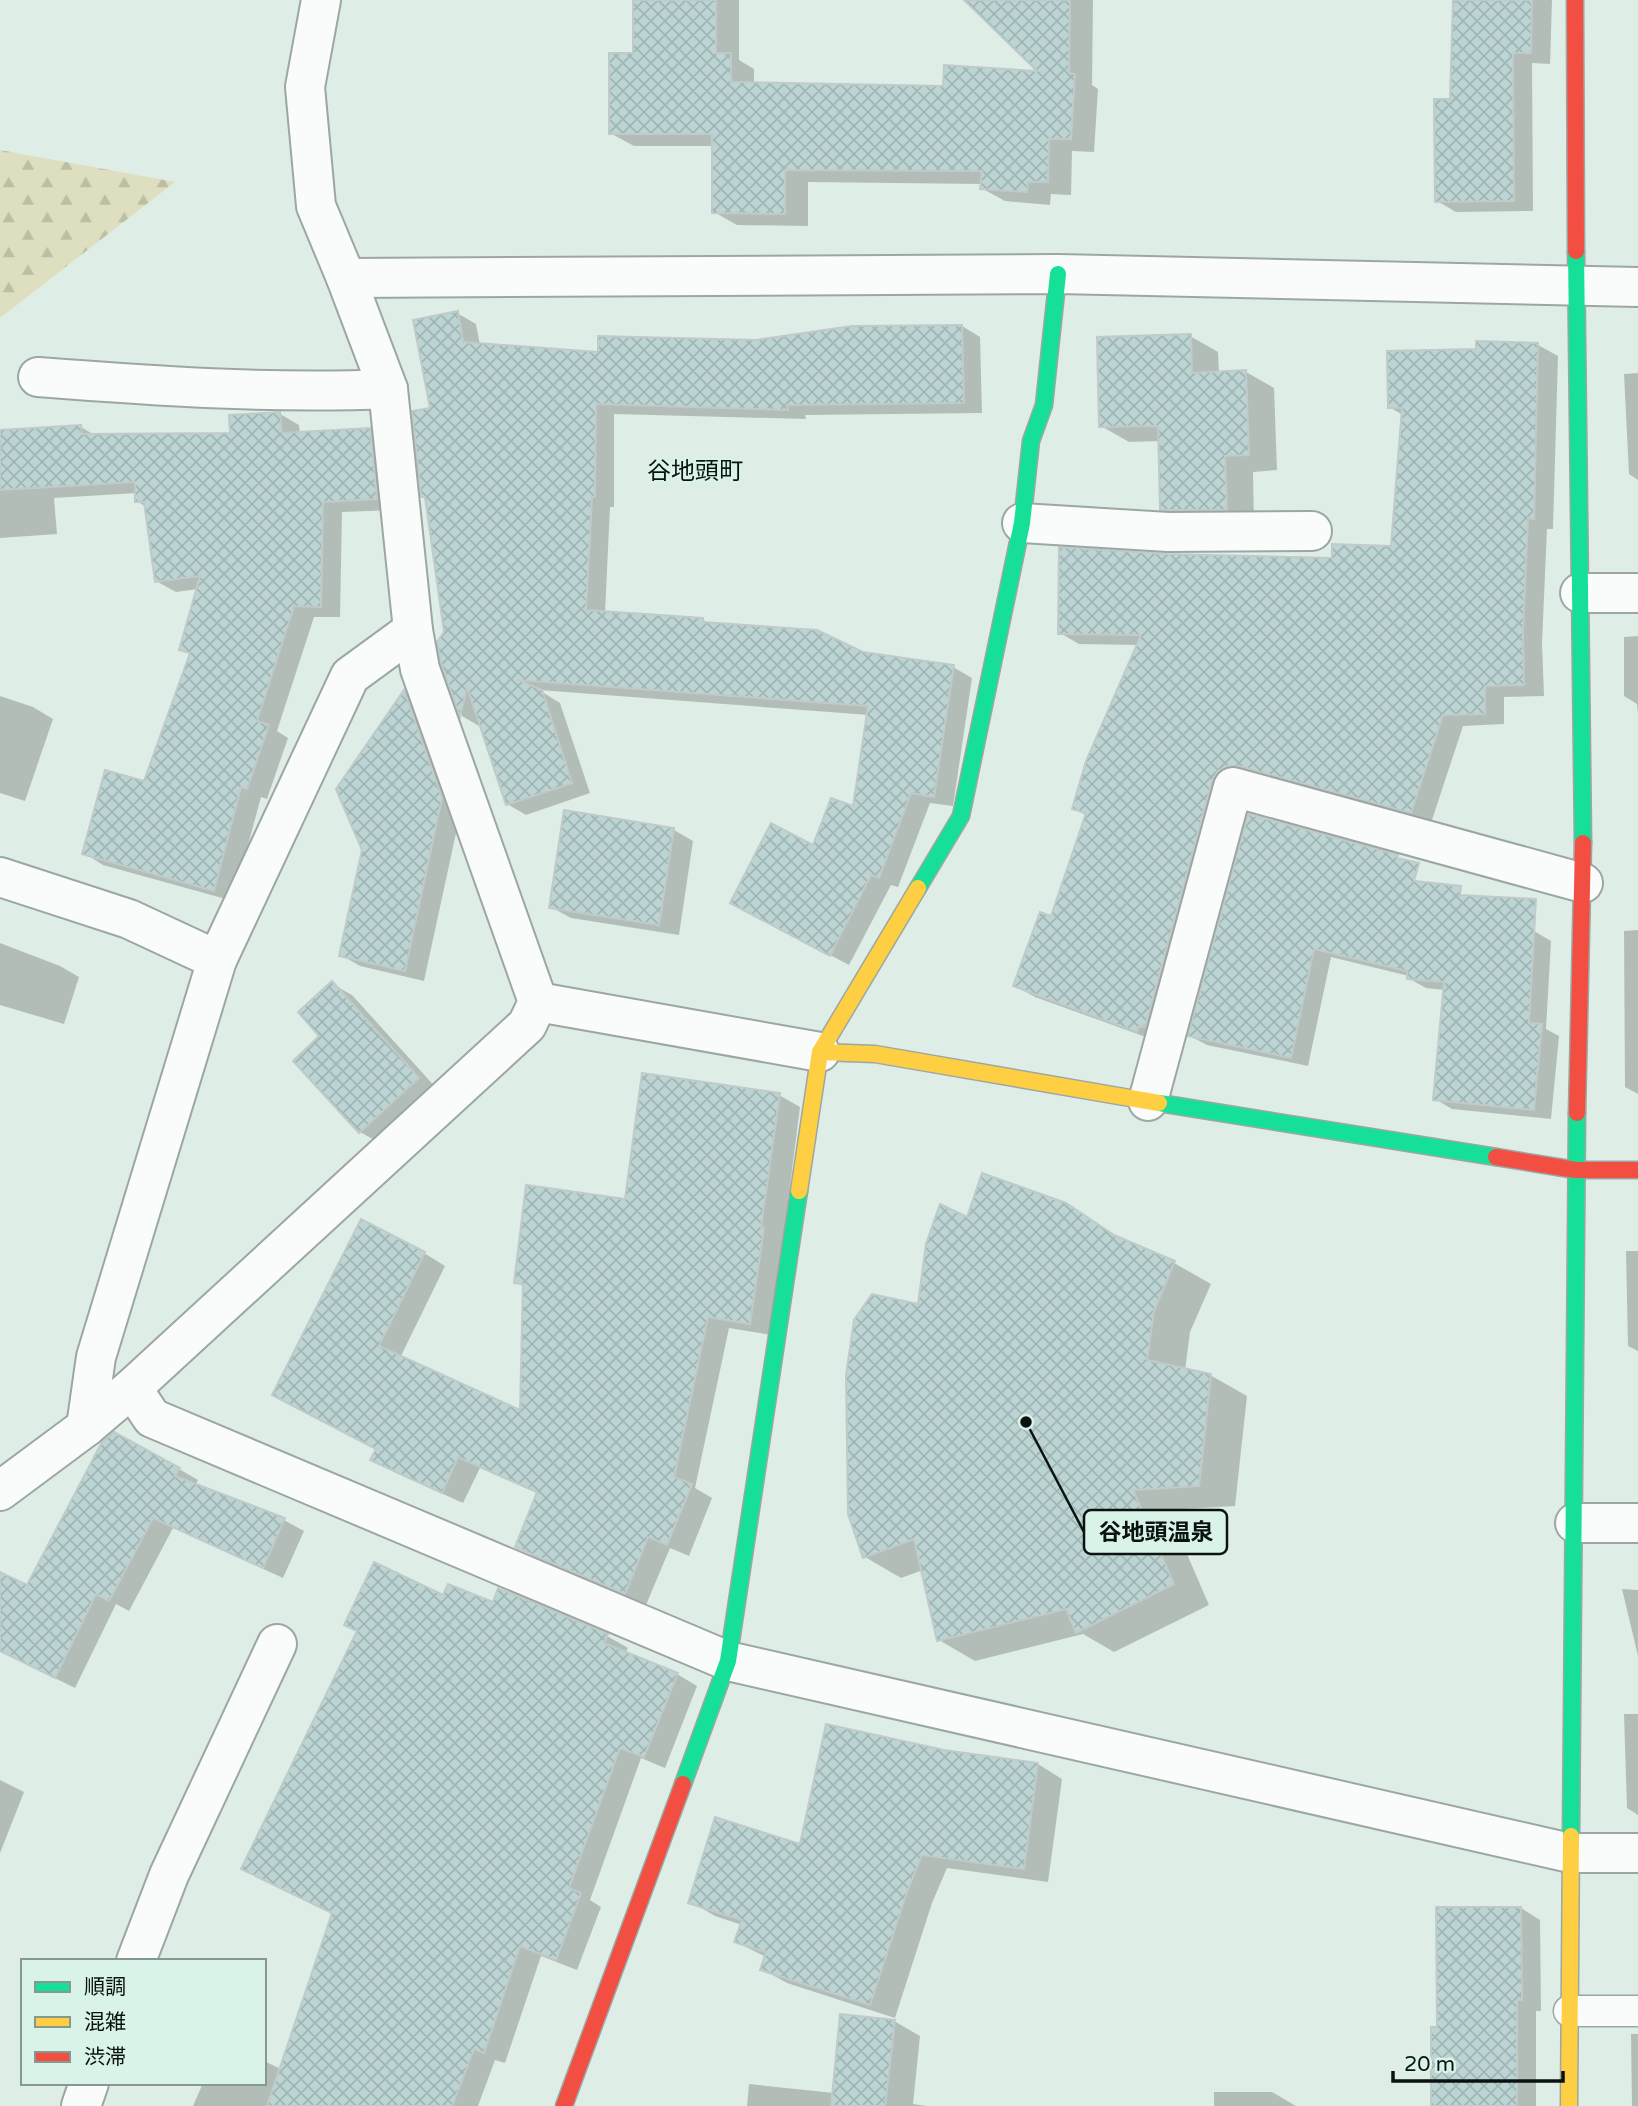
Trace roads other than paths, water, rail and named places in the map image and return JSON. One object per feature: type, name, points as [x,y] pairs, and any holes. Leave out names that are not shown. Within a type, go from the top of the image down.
[{"type":"street","points":[[0,1492],[86,1427],[132,1388],[527,1024],[538,1002],[420,669],[413,630],[388,389],[316,206],[305,87],[321,0]]},
{"type":"street","points":[[1569,2106],[1576,1170],[1583,883],[1575,0]]},
{"type":"street","points":[[346,278],[1058,274],[1638,287]]},
{"type":"street","points":[[564,2106],[728,1661],[820,1052],[961,816],[1022,523],[1031,441],[1044,405],[1058,274]]},
{"type":"street","points":[[38,377],[211,390],[319,392],[388,389]]},
{"type":"street","points":[[1022,523],[1168,532],[1312,531]]},
{"type":"street","points":[[1580,593],[1638,593]]},
{"type":"street","points":[[86,1427],[96,1357],[217,960],[350,676],[413,630]]},
{"type":"street","points":[[1148,1101],[1233,787],[1583,883]]},
{"type":"street","points":[[0,877],[129,919],[217,960]]},
{"type":"street","points":[[538,1002],[820,1052],[875,1054],[1576,1170],[1638,1170]]},
{"type":"street","points":[[132,1388],[152,1418],[728,1661],[1570,1853],[1638,1853]]},
{"type":"street","points":[[1575,1523],[1638,1523]]},
{"type":"street","points":[[137,1959],[169,1875],[277,1644]]},
{"type":"street","points":[[80,2106],[88,2085]]},
{"type":"lane","points":[[1569,2011],[1638,2011]]},
{"type":"place","name":"谷地頭温泉","points":[[1026,1422]]},
{"type":"district","name":"谷地頭町","points":[[695,471]]}]
